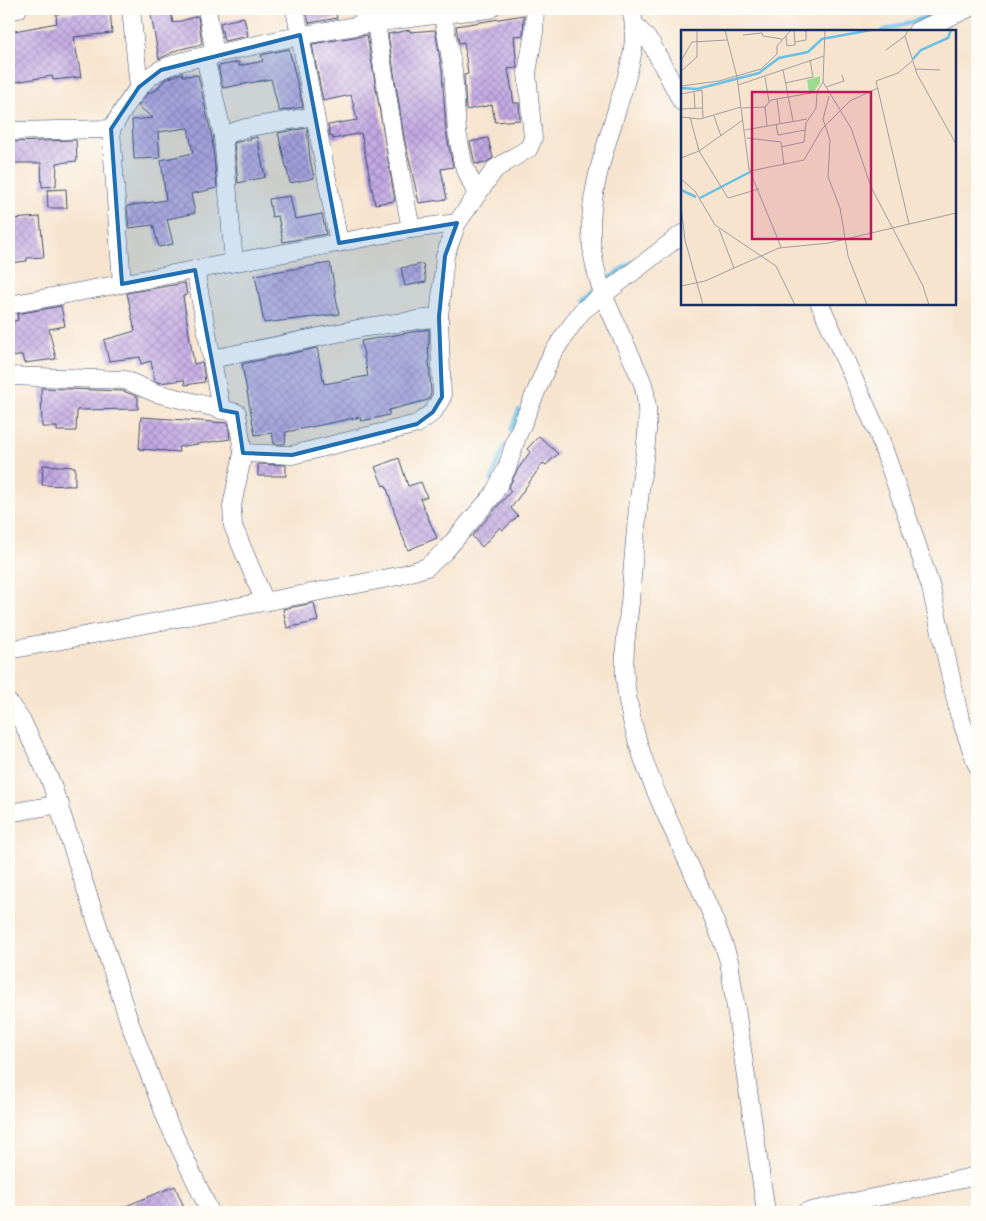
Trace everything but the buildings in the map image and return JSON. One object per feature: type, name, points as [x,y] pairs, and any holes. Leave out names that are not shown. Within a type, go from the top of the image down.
[{"type":"street","points":[[9,10],[18,9]]},
{"type":"street","points":[[131,9],[139,87]]},
{"type":"street","points":[[207,9],[210,56],[223,136],[234,262]]},
{"type":"street","points":[[295,9],[339,243]]},
{"type":"street","points":[[122,284],[111,129],[139,87],[161,70],[210,56],[368,18],[490,9]]},
{"type":"street","points":[[243,453],[292,455],[417,424],[433,412],[442,397],[439,317],[445,256],[457,223],[476,193],[495,169],[529,148],[534,138],[527,73],[534,32],[535,9]]},
{"type":"street","points":[[631,9],[636,26],[631,64],[592,206],[591,246],[595,270],[647,398],[644,456],[625,644],[625,676],[628,702],[644,763],[707,901],[729,961],[766,1212]]},
{"type":"street","points":[[919,30],[967,9]]},
{"type":"street","points":[[437,14],[453,70],[457,131],[461,155],[476,193]]},
{"type":"street","points":[[368,18],[411,229]]},
{"type":"street","points":[[636,26],[651,43],[681,100]]},
{"type":"street","points":[[223,136],[245,128],[315,116]]},
{"type":"street","points":[[9,131],[111,129]]},
{"type":"street","points":[[9,305],[411,229],[457,223]]},
{"type":"street","points":[[9,650],[398,576],[427,567],[446,551],[492,495],[507,468],[516,439],[556,348],[582,311],[681,235]]},
{"type":"street","points":[[195,270],[221,410]]},
{"type":"street","points":[[820,305],[878,433],[914,536],[931,588],[959,714],[977,765]]},
{"type":"street","points":[[212,360],[367,327],[439,317]]},
{"type":"street","points":[[9,376],[125,380],[156,393],[237,413],[243,453],[232,506],[233,526],[264,602]]},
{"type":"street","points":[[9,704],[23,723],[39,754],[60,804],[130,1024],[168,1120],[210,1212]]},
{"type":"street","points":[[9,813],[60,804]]},
{"type":"street","points":[[806,1212],[977,1176]]},
{"type":"highlighted area","points":[[300,35],[339,243],[457,223],[445,256],[439,317],[442,397],[433,412],[417,424],[292,455],[243,453],[237,413],[221,410],[195,270],[122,284],[111,129],[139,87],[161,70]]},
{"type":"waterway","points":[[885,30],[931,16]]},
{"type":"waterway","points":[[604,282],[632,262]]},
{"type":"waterway","points":[[583,300],[596,289]]},
{"type":"waterway","points":[[511,430],[519,410]]},
{"type":"waterway","points":[[491,481],[505,445]]}]
